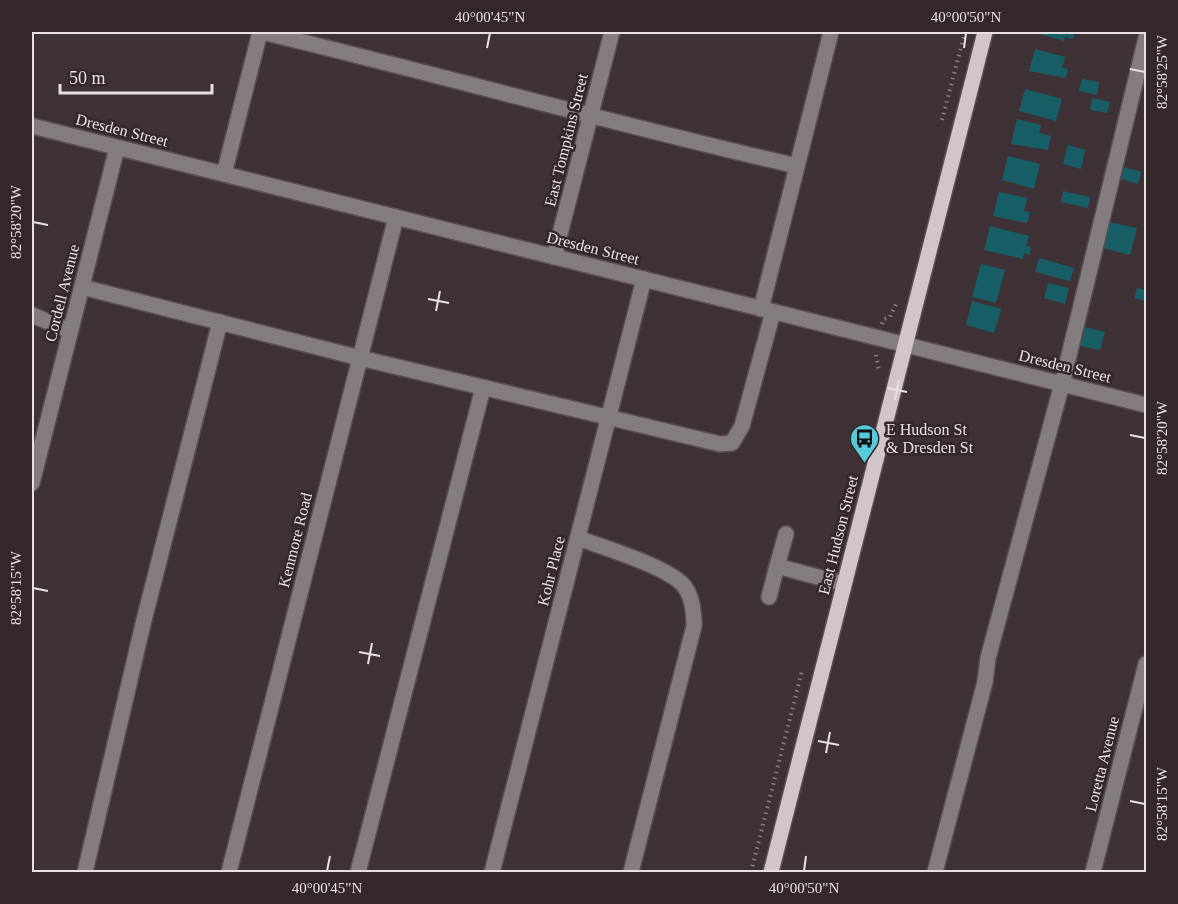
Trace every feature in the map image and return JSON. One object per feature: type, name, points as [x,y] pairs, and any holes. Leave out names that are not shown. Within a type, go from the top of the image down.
[{"type":"main road","name":"East Hudson Street","points":[[771,873],[985,32]]},
{"type":"street","points":[[224,174],[261,32],[445,76],[591,117],[797,166]]},
{"type":"street","name":"East Tompkins Street","points":[[554,257],[612,32]]},
{"type":"street","points":[[82,287],[608,419],[720,444],[732,443],[742,426],[797,166],[831,32]]},
{"type":"street","points":[[935,873],[985,682],[988,658],[1062,384],[1146,38]]},
{"type":"street","name":"Dresden Street","points":[[32,126],[1146,405]]},
{"type":"street","name":"Cordell Avenue","points":[[32,483],[117,148]]},
{"type":"street","name":"Kenmore Road","points":[[229,873],[396,217]]},
{"type":"street","name":"Kohr Place","points":[[492,873],[644,279]]},
{"type":"street","points":[[32,315],[70,331]]},
{"type":"street","points":[[85,873],[143,624],[220,322]]},
{"type":"street","points":[[358,873],[483,388]]},
{"type":"street","points":[[769,597],[786,534]]},
{"type":"street","points":[[578,538],[664,572],[684,586],[693,608],[694,626],[631,873]]},
{"type":"street","points":[[777,566],[844,584]]},
{"type":"street","name":"Loretta Avenue","points":[[1093,873],[1146,664]]},
{"type":"path","points":[[884,319],[890,317],[895,307]]},
{"type":"path","points":[[876,353],[879,368]]},
{"type":"building","points":[[1040,32],[1075,32],[1073,39],[1065,37],[1064,41],[1039,34]]},
{"type":"building","points":[[1035,49],[1065,57],[1062,68],[1068,69],[1066,78],[1029,71]]},
{"type":"building","points":[[1082,79],[1099,82],[1097,95],[1079,91]]},
{"type":"building","points":[[1025,89],[1062,99],[1056,121],[1019,111]]},
{"type":"building","points":[[1092,98],[1110,102],[1107,113],[1090,110]]},
{"type":"building","points":[[1017,119],[1041,125],[1039,133],[1051,136],[1048,150],[1011,144]]},
{"type":"building","points":[[1068,145],[1085,150],[1081,169],[1063,164]]},
{"type":"building","points":[[1008,156],[1040,164],[1034,189],[1002,180]]},
{"type":"building","points":[[1124,167],[1141,172],[1138,184],[1121,179]]},
{"type":"building","points":[[1063,191],[1090,197],[1088,208],[1061,202]]},
{"type":"building","points":[[999,192],[1027,198],[1024,211],[1030,212],[1027,223],[993,216]]},
{"type":"building","points":[[1109,222],[1137,228],[1130,255],[1103,248]]},
{"type":"building","points":[[990,226],[1029,236],[1026,246],[1031,247],[1030,255],[1024,253],[1023,259],[984,250]]},
{"type":"building","points":[[1039,258],[1074,268],[1070,281],[1035,272]]},
{"type":"building","points":[[981,264],[1005,270],[996,303],[972,297]]},
{"type":"building","points":[[1048,283],[1069,288],[1065,304],[1044,298]]},
{"type":"building","points":[[1137,288],[1146,290],[1146,301],[1134,298]]},
{"type":"building","points":[[972,301],[1001,309],[994,333],[966,325]]},
{"type":"building","points":[[1085,327],[1105,332],[1100,350],[1080,346]]},
{"type":"place","name":"E Hudson St & Dresden St","points":[[865,464]]}]
